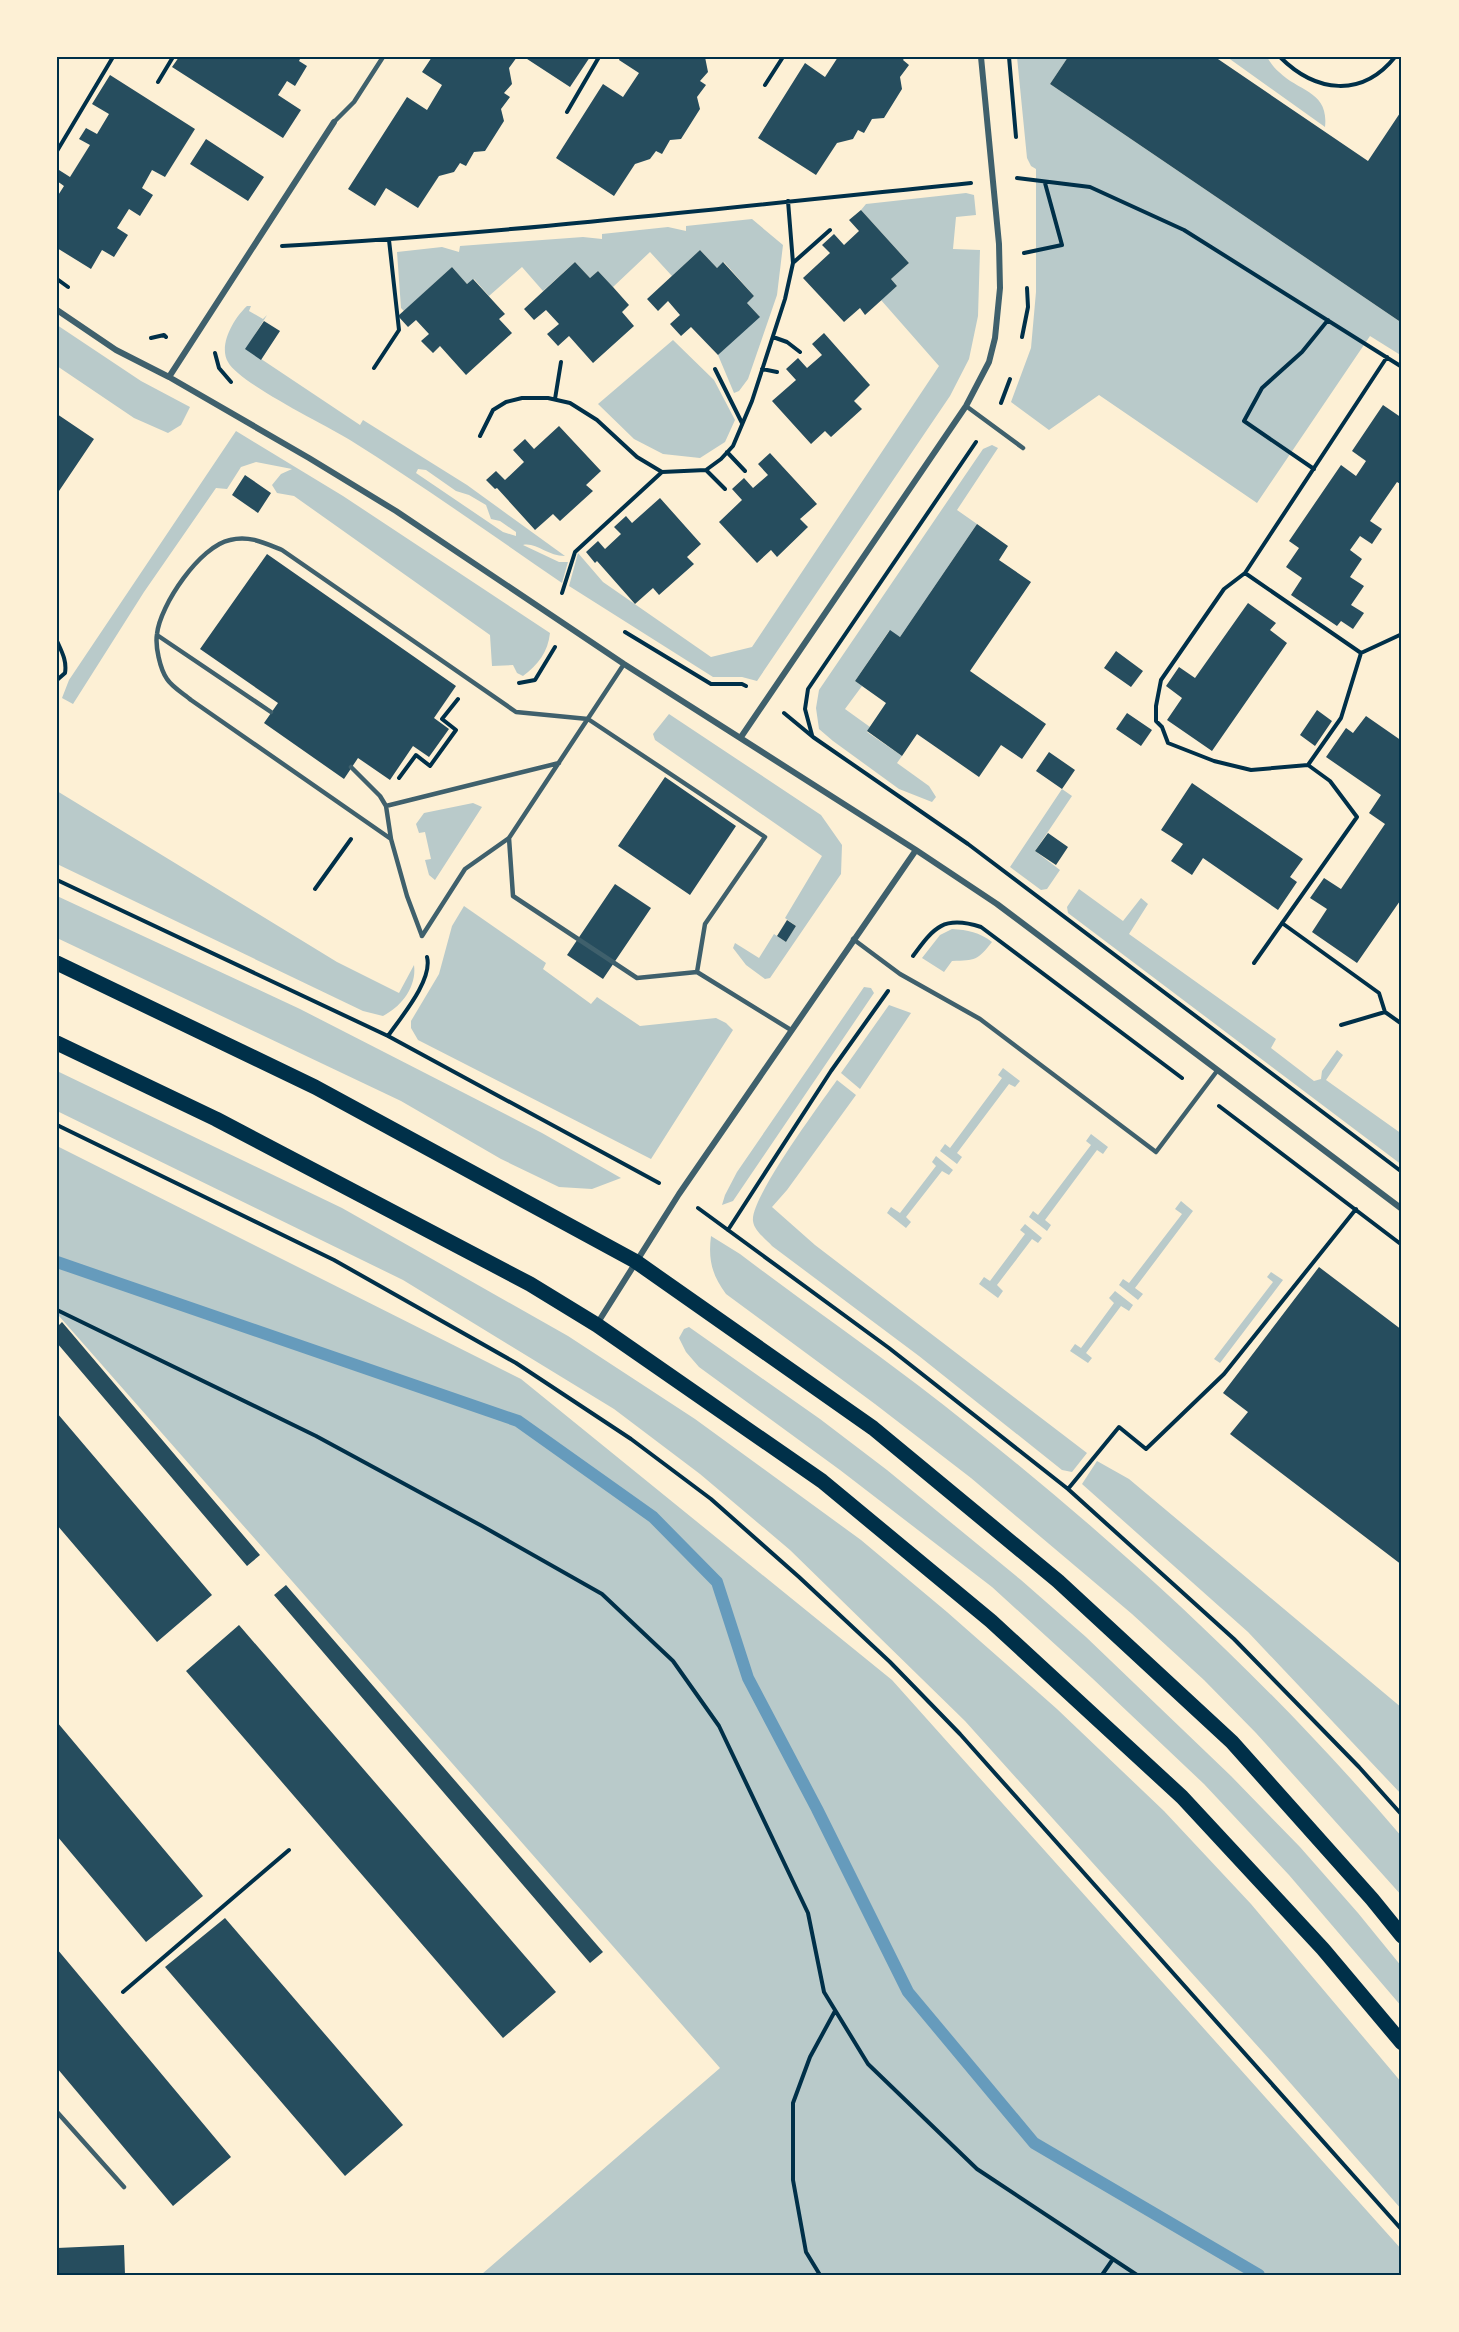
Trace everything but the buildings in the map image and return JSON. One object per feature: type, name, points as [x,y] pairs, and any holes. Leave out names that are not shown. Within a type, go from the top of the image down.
[{"type":"main road","points":[[57,963],[315,1087],[635,1261],[873,1428],[1058,1581],[1232,1742],[1372,1899],[1402,1936]]},
{"type":"main road","points":[[57,1043],[216,1119],[530,1284],[597,1325],[822,1481],[991,1621],[1182,1797],[1323,1949],[1402,2043]]},
{"type":"street","points":[[741,737],[966,406],[989,362],[995,338],[1000,288],[981,57]]},
{"type":"street","points":[[169,377],[334,122]]},
{"type":"street","points":[[57,310],[116,350],[169,377],[396,511],[624,664],[741,737],[997,904],[1402,1209]]},
{"type":"street","points":[[597,1325],[678,1194],[916,850]]},
{"type":"lane","points":[[334,122],[354,102],[383,57]]},
{"type":"lane","points":[[966,406],[1023,448]]},
{"type":"lane","points":[[391,839],[191,700],[166,679],[159,657],[157,635],[166,608],[193,566],[212,547],[230,540],[254,539],[282,550],[516,712],[588,719],[765,837],[705,924],[697,972]]},
{"type":"lane","points":[[157,635],[272,712]]},
{"type":"lane","points":[[422,936],[465,869],[509,838],[624,664]]},
{"type":"lane","points":[[386,807],[560,763]]},
{"type":"lane","points":[[351,767],[380,796],[386,807],[391,839],[407,896],[422,936]]},
{"type":"lane","points":[[509,838],[513,896],[637,978],[697,972],[791,1030]]},
{"type":"lane","points":[[853,939],[900,974],[980,1018],[1156,1152],[1217,1071]]},
{"type":"lane","points":[[57,2112],[124,2187]]},
{"type":"path","points":[[57,151],[114,57]]},
{"type":"path","points":[[158,82],[173,57]]},
{"type":"path","points":[[567,112],[599,57]]},
{"type":"path","points":[[765,85],[783,57]]},
{"type":"path","points":[[1280,57],[1307,78],[1335,87],[1364,83],[1387,68],[1395,57]]},
{"type":"path","points":[[252,249],[589,224],[1020,178],[1090,187],[1185,230],[1402,367]]},
{"type":"path","points":[[1024,253],[1062,245],[1045,183]]},
{"type":"path","points":[[480,436],[494,410],[506,402],[522,398],[555,399],[570,403],[597,420],[637,457],[662,472],[706,470],[733,446],[785,299],[794,263],[788,201]]},
{"type":"path","points":[[794,263],[830,230]]},
{"type":"path","points":[[374,368],[399,330],[389,240]]},
{"type":"path","points":[[57,279],[75,291]]},
{"type":"path","points":[[1314,469],[1244,421],[1262,388],[1302,352],[1328,320]]},
{"type":"path","points":[[144,335],[152,339],[164,335],[219,368]]},
{"type":"path","points":[[773,337],[787,342],[800,352]]},
{"type":"path","points":[[1254,963],[1357,817],[1330,782],[1308,765],[1251,770],[1214,761],[1168,743],[1162,727],[1156,721],[1156,706],[1161,680],[1224,589],[1245,573],[1387,357]]},
{"type":"path","points":[[555,399],[561,362]]},
{"type":"path","points":[[715,369],[742,424]]},
{"type":"path","points":[[762,369],[777,372]]},
{"type":"path","points":[[728,452],[745,471]]},
{"type":"path","points":[[706,470],[725,489]]},
{"type":"path","points":[[562,593],[575,552],[662,472]]},
{"type":"path","points":[[1245,573],[1361,653]]},
{"type":"path","points":[[416,755],[430,765],[456,730],[441,721],[461,695],[478,685],[502,677],[520,684],[535,680],[566,626]]},
{"type":"path","points":[[1308,765],[1341,718],[1361,653],[1402,634]]},
{"type":"path","points":[[57,641],[66,661],[65,673],[57,680]]},
{"type":"path","points":[[380,796],[389,784],[396,781],[419,750]]},
{"type":"path","points":[[315,889],[364,820]]},
{"type":"path","points":[[57,880],[388,1036],[678,1194],[889,1348],[1068,1489],[1234,1639],[1359,1767],[1402,1815]]},
{"type":"path","points":[[728,1230],[831,1071],[924,941],[938,927],[949,922],[967,922],[981,927]]},
{"type":"path","points":[[1282,923],[1379,993],[1385,1012],[1402,1024]]},
{"type":"path","points":[[388,1036],[423,983],[428,962],[422,936]]},
{"type":"path","points":[[1341,1025],[1385,1012]]},
{"type":"path","points":[[57,1125],[334,1260],[506,1357],[631,1438],[711,1499],[799,1576],[890,1662],[960,1734],[1402,2230]]},
{"type":"path","points":[[1068,1489],[1119,1427],[1146,1449],[1224,1374],[1391,1164]]},
{"type":"path","points":[[57,1310],[316,1436],[602,1594],[673,1660],[718,1726],[808,1913],[824,1992],[868,2064],[977,2169],[1137,2275]]},
{"type":"path","points":[[123,1992],[289,1850]]},
{"type":"path","points":[[820,2275],[806,2252],[793,2180],[793,2103],[810,2057],[835,2011]]},
{"type":"path","points":[[1102,2275],[1113,2259]]},
{"type":"shaded area","points":[[1017,57],[1068,57],[1050,84],[1402,323],[1402,356],[1370,336],[1257,503],[1099,395],[1049,430],[1011,402],[1031,348],[1036,292],[1036,169],[1031,166],[1027,158]]},
{"type":"shaded area","points":[[1227,57],[1267,57],[1275,69],[1317,99],[1325,115],[1325,127]]},
{"type":"shaded area","points":[[966,193],[974,195],[976,215],[956,217],[953,249],[980,250],[978,316],[969,359],[950,396],[757,681],[742,677],[713,677],[569,586],[578,553],[603,582],[711,657],[752,647],[939,366],[881,300],[897,286],[891,279],[909,263],[861,210],[866,204]]},
{"type":"shaded area","points":[[752,219],[783,245],[777,295],[748,379],[739,391],[734,393],[718,355],[759,316],[747,303],[754,296],[724,262],[717,268],[700,250],[672,276],[650,252],[613,287],[598,271],[590,278],[575,262],[543,291],[522,267],[489,296],[474,279],[467,284],[452,267],[404,311],[401,308],[397,252],[442,247],[459,252],[460,246],[583,237],[602,239],[602,234],[668,227],[686,231],[686,226]]},
{"type":"shaded area","points":[[247,306],[251,306],[249,311],[263,319],[267,315],[246,349],[360,425],[363,420],[467,485],[565,556],[553,554],[533,545],[523,545],[559,562],[568,562],[562,583],[377,457],[265,392],[236,371],[228,362],[225,348],[229,332]],"holes":[[[418,469],[426,470],[456,491],[469,495],[486,505],[491,519],[500,521],[516,532],[516,536],[503,532],[416,473]]]},
{"type":"shaded area","points":[[57,325],[141,381],[190,407],[181,425],[168,433],[134,418],[57,366]]},
{"type":"shaded area","points":[[673,340],[714,380],[735,420],[725,442],[700,458],[663,454],[634,439],[598,404]]},
{"type":"shaded area","points":[[236,431],[343,496],[550,633],[545,652],[538,663],[523,676],[517,673],[513,665],[492,666],[490,635],[294,496],[277,493],[272,485],[281,474],[292,469],[256,462],[241,467],[227,489],[216,488],[144,592],[73,704],[62,698],[69,680]]},
{"type":"shaded area","points":[[992,445],[998,448],[957,510],[977,524],[900,637],[889,631],[855,681],[862,686],[845,709],[870,727],[867,732],[902,756],[897,763],[929,786],[936,797],[932,802],[899,789],[819,729],[816,708],[819,690],[983,449]]},
{"type":"shaded area","points":[[669,714],[821,815],[842,845],[841,874],[770,978],[765,979],[746,965],[733,948],[735,943],[759,958],[774,934],[786,942],[796,926],[785,918],[822,856],[655,740],[653,734]]},
{"type":"shaded area","points":[[1062,789],[1072,796],[1035,851],[1060,870],[1047,889],[1041,890],[1010,867]]},
{"type":"shaded area","points":[[57,791],[337,962],[399,993],[414,965],[413,981],[402,1002],[383,1016],[363,1011],[57,864]]},
{"type":"shaded area","points":[[473,803],[482,807],[435,880],[429,875],[425,860],[431,859],[425,832],[419,833],[416,824],[424,813]]},
{"type":"shaded area","points":[[1079,889],[1123,921],[1141,898],[1148,904],[1129,934],[1276,1039],[1271,1048],[1314,1081],[1321,1079],[1322,1071],[1337,1050],[1343,1055],[1326,1080],[1402,1134],[1402,1165],[1068,913],[1067,907]]},
{"type":"shaded area","points":[[57,896],[300,1009],[542,1133],[621,1178],[592,1189],[559,1187],[501,1159],[401,1101],[57,938]]},
{"type":"shaded area","points":[[464,906],[546,963],[543,969],[591,1004],[597,997],[640,1026],[716,1018],[733,1030],[651,1159],[418,1040],[411,1028],[411,1021],[439,974],[452,926]]},
{"type":"shaded area","points":[[952,929],[973,932],[992,942],[983,953],[971,960],[952,961],[944,972],[922,958],[940,935]]},
{"type":"shaded area","points":[[864,987],[871,988],[874,993],[733,1201],[722,1205],[737,1172]]},
{"type":"shaded area","points":[[889,1005],[911,1013],[860,1089],[841,1073]]},
{"type":"shaded area","points":[[1003,1068],[1020,1081],[1015,1087],[1009,1084],[957,1153],[962,1157],[957,1164],[940,1151],[945,1144],[950,1148],[1002,1078],[998,1075]]},
{"type":"shaded area","points":[[57,1071],[342,1208],[568,1336],[695,1419],[861,1540],[947,1612],[1057,1709],[1164,1811],[1251,1904],[1402,2083],[1402,2210],[965,1721],[790,1550],[700,1474],[614,1409],[403,1280],[57,1111]]},
{"type":"shaded area","points":[[837,1080],[856,1095],[787,1190],[772,1207],[815,1245],[1087,1453],[1072,1472],[1062,1470],[919,1356],[772,1246],[756,1228],[753,1221],[755,1209],[763,1192],[788,1150]]},
{"type":"shaded area","points":[[1091,1134],[1108,1147],[1103,1154],[1097,1150],[1045,1220],[1051,1225],[1047,1231],[1029,1217],[1033,1211],[1038,1215],[1091,1145],[1086,1141]]},
{"type":"shaded area","points":[[57,1146],[521,1379],[892,1680],[1402,2250],[1402,2275],[482,2274],[720,2068],[59,1316],[57,1317]]},
{"type":"shaded area","points":[[936,1156],[953,1170],[949,1175],[942,1171],[906,1217],[911,1222],[906,1228],[887,1213],[891,1207],[900,1213],[936,1166],[932,1162]]},
{"type":"shaded area","points":[[1181,1201],[1193,1211],[1135,1288],[1143,1294],[1138,1300],[1119,1285],[1123,1279],[1129,1283],[1182,1214],[1175,1209]]},
{"type":"shaded area","points":[[1025,1224],[1042,1238],[1038,1243],[1032,1239],[997,1285],[1003,1291],[998,1298],[979,1284],[984,1277],[990,1281],[1025,1234],[1020,1230]]},
{"type":"shaded area","points":[[711,1236],[785,1287],[984,1437],[1111,1543],[1232,1656],[1291,1714],[1402,1837],[1402,1896],[1256,1733],[1204,1680],[1132,1614],[971,1478],[726,1294],[712,1267]]},
{"type":"shaded area","points":[[1271,1272],[1283,1280],[1220,1363],[1214,1359],[1273,1282],[1267,1277]]},
{"type":"shaded area","points":[[1115,1291],[1133,1305],[1129,1311],[1121,1306],[1086,1353],[1092,1358],[1088,1363],[1070,1351],[1075,1344],[1081,1348],[1114,1303],[1109,1298]]},
{"type":"shaded area","points":[[689,1327],[820,1419],[887,1470],[1021,1580],[1086,1637],[1231,1776],[1300,1847],[1358,1913],[1402,1967],[1402,2007],[1289,1875],[1204,1784],[992,1587],[840,1470],[699,1367],[686,1352],[679,1338],[684,1329]]},
{"type":"shaded area","points":[[1097,1461],[1129,1479],[1402,1708],[1402,1795],[1248,1632],[1082,1484]]},
{"type":"waterway","points":[[57,1262],[518,1421],[653,1517],[717,1582],[748,1678],[817,1809],[908,1992],[1034,2143],[1259,2275]]}]
